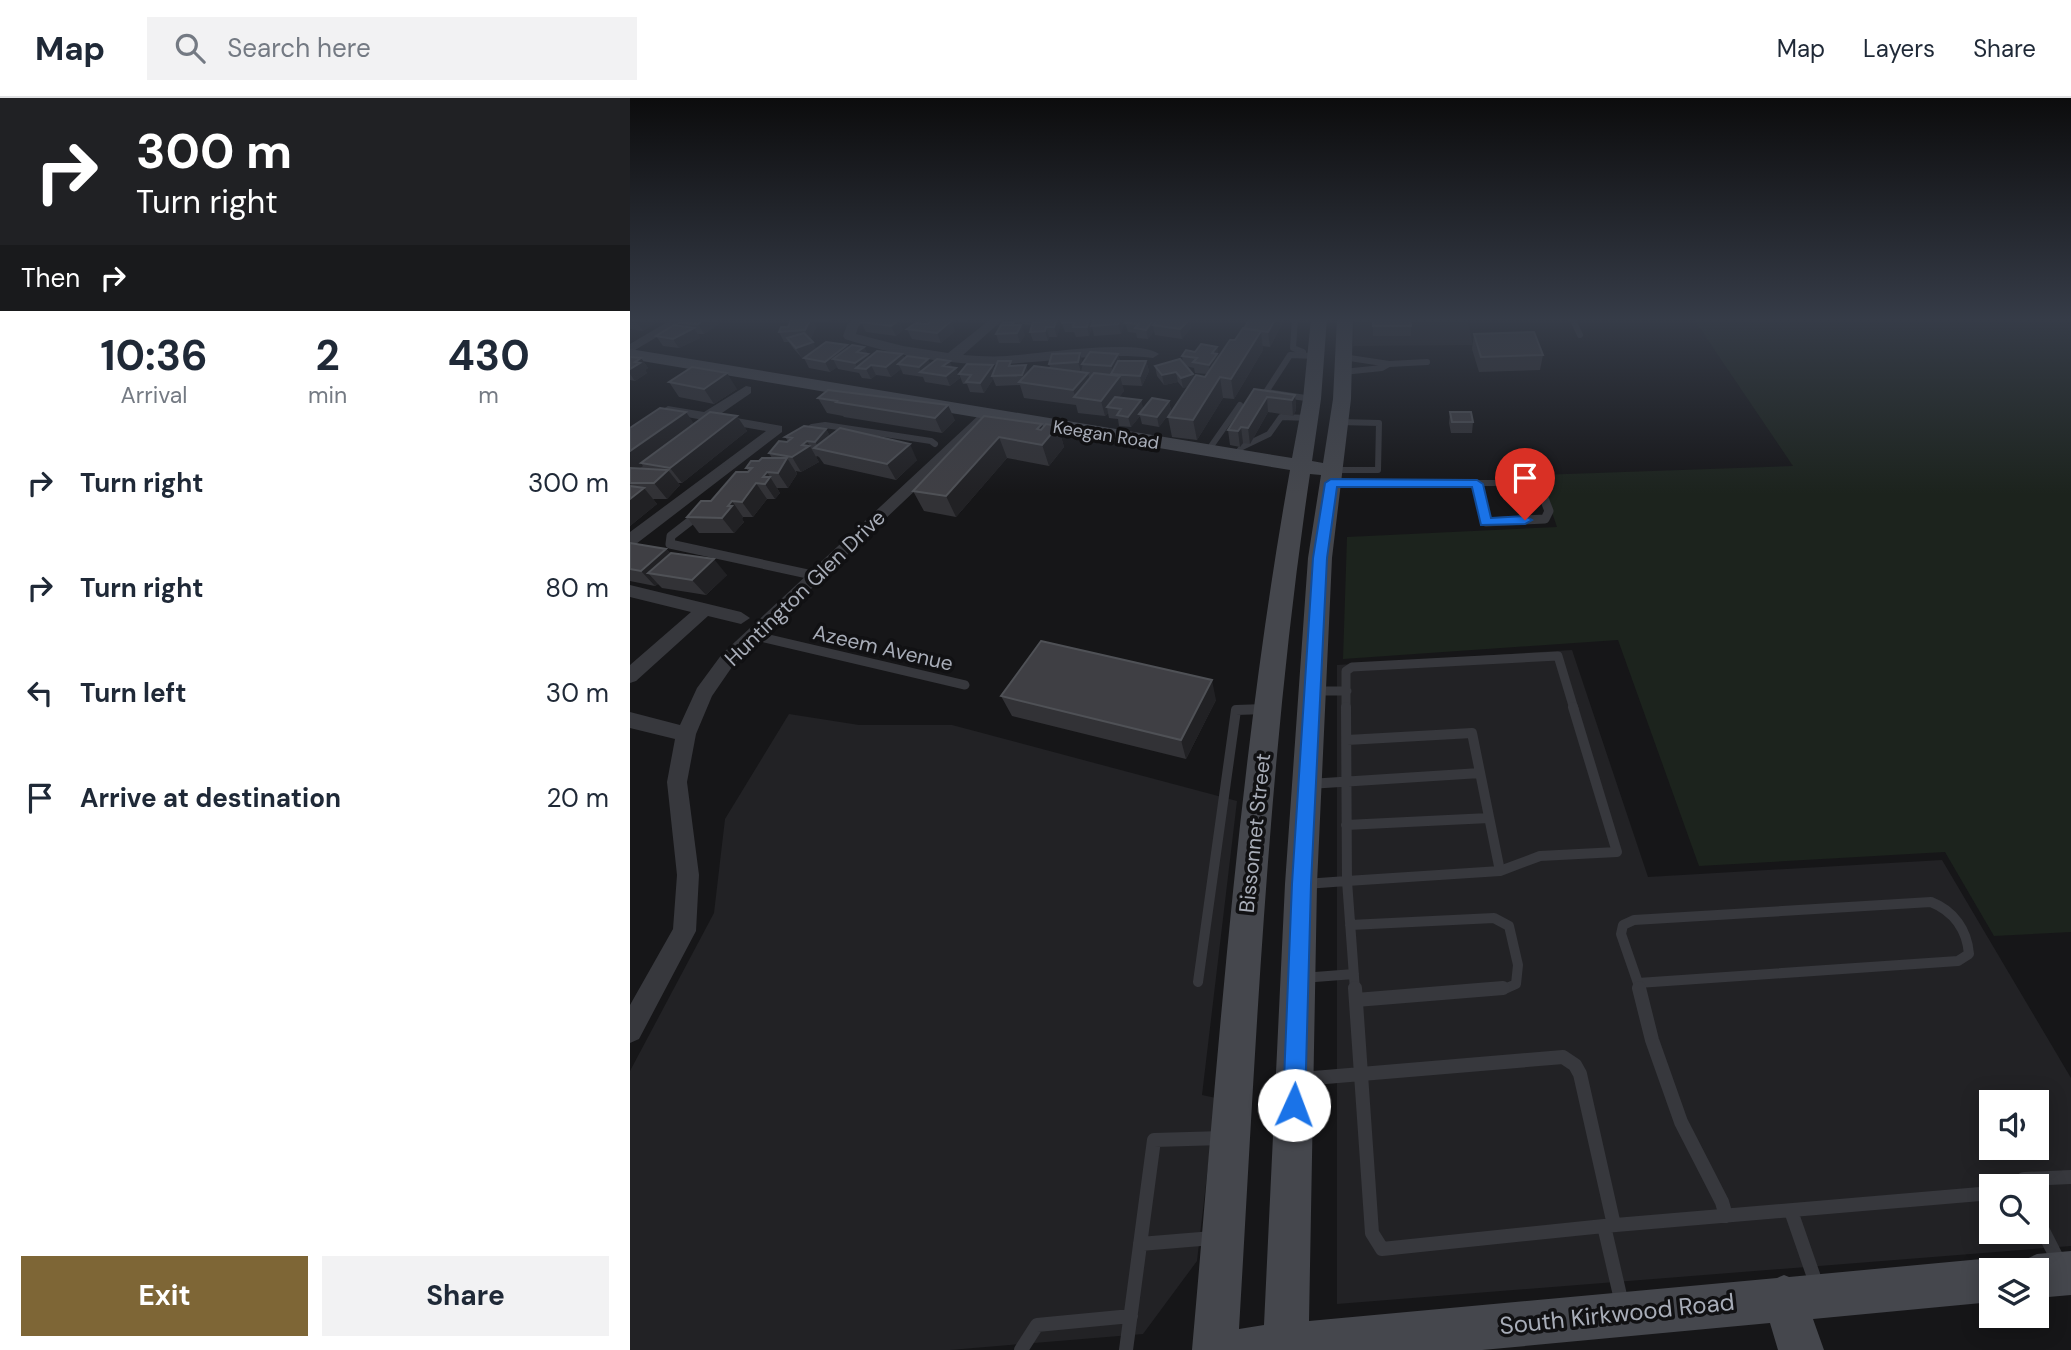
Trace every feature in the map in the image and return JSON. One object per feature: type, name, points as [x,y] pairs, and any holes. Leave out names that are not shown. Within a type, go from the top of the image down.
[{"type":"main road","name":"Keegan Road","points":[[771,376],[1322,474]]},
{"type":"main road","name":"Bissonnet Street","points":[[1286,1348],[1301,884],[1320,558],[1322,474],[1311,408],[1318,376]]},
{"type":"main road","name":"Bissonnet Street","points":[[1215,1350],[1249,883],[1283,575],[1339,422],[1342,399],[1336,376]]},
{"type":"main road","points":[[1311,408],[1342,399]]},
{"type":"main road","points":[[1276,633],[1316,633]]},
{"type":"main road","name":"South Kirkwood Road","points":[[1242,1350],[1286,1348],[1625,1313],[1979,1281]]},
{"type":"main road","points":[[1801,1350],[1802,1296]]},
{"type":"street","points":[[708,416],[746,390]]},
{"type":"street","points":[[630,435],[668,410],[777,429],[630,540]]},
{"type":"street","name":"Huntington Glen Drive","points":[[630,1030],[684,931],[688,875],[677,782],[686,734],[704,692],[728,659],[752,635],[986,415]]},
{"type":"street","points":[[633,595],[741,618]]},
{"type":"street","points":[[630,676],[705,609]]},
{"type":"street","points":[[630,720],[686,734]]},
{"type":"lane","points":[[1276,376],[1266,392],[1311,408]]},
{"type":"lane","points":[[1207,452],[1240,405]]},
{"type":"lane","points":[[1234,457],[1242,447],[1269,434],[1281,417],[1311,408]]},
{"type":"lane","points":[[1322,474],[1378,470],[1380,423],[1339,422]]},
{"type":"lane","points":[[801,436],[812,428],[825,425],[952,447]]},
{"type":"lane","points":[[1322,474],[1477,484],[1538,483],[1549,511],[1545,519],[1486,522],[1477,484]]},
{"type":"lane","points":[[704,511],[671,536],[670,544],[817,576]]},
{"type":"lane","name":"Azeem Avenue","points":[[752,635],[965,685]]},
{"type":"lane","points":[[1301,884],[1347,881],[1500,871],[1540,856],[1617,852],[1558,656],[1352,667],[1346,671],[1347,881],[1372,1233],[1382,1249],[1609,1226],[1979,1194]]},
{"type":"lane","points":[[1312,691],[1347,691]]},
{"type":"lane","points":[[1198,982],[1236,710],[1268,709]]},
{"type":"lane","points":[[1348,740],[1472,733],[1500,871]]},
{"type":"lane","points":[[1307,784],[1480,773]]},
{"type":"lane","points":[[1346,825],[1489,818]]},
{"type":"lane","points":[[1638,983],[1958,961],[1969,954],[1969,943],[1954,916],[1942,905],[1931,902],[1634,920],[1623,925],[1621,934],[1681,1122],[1722,1202],[1726,1216]]},
{"type":"lane","points":[[1350,925],[1494,918],[1509,926],[1518,964],[1516,984],[1507,988],[1356,1000]]},
{"type":"lane","points":[[1298,978],[1354,974]]},
{"type":"lane","points":[[1295,1080],[1563,1057],[1575,1065],[1580,1074],[1625,1313]]},
{"type":"lane","points":[[1126,1350],[1154,1140],[1231,1138]]},
{"type":"lane","points":[[2049,1178],[2071,1177]]},
{"type":"lane","points":[[1791,1211],[1802,1296]]},
{"type":"lane","points":[[1140,1244],[1223,1238]]},
{"type":"lane","points":[[2047,1244],[2058,1274]]},
{"type":"lane","points":[[1021,1350],[1037,1325],[1130,1316]]},
{"type":"shaded area","points":[[1732,376],[2071,376],[2071,932],[1994,936],[1945,852],[1699,866],[1618,640],[1343,659],[1347,537],[1557,527],[1539,475],[1793,466]]},
{"type":"shaded area","points":[[1572,650],[1648,877],[1942,860],[2071,1078],[2071,1246],[1337,1304],[1337,665]]},
{"type":"shaded area","points":[[789,714],[859,725],[952,725],[1237,801],[1202,1095],[1216,1098],[1197,1261],[1143,1334],[950,1350],[630,1350],[630,1071],[714,913],[725,819]]},
{"type":"building","points":[[678,376],[722,376],[704,389],[669,382]]},
{"type":"building","points":[[970,376],[985,376],[980,383],[966,382]]},
{"type":"building","points":[[1024,376],[1085,376],[1073,390],[1019,382]]},
{"type":"building","points":[[1091,376],[1120,376],[1101,401],[1074,397]]},
{"type":"building","points":[[1195,376],[1233,376],[1231,379],[1220,377],[1193,420],[1168,417]]},
{"type":"building","points":[[1254,389],[1295,395],[1292,400],[1267,397],[1248,428],[1228,430]]},
{"type":"building","points":[[828,390],[948,405],[935,418],[818,398]]},
{"type":"building","points":[[1115,397],[1141,400],[1128,417],[1117,415],[1121,409],[1107,407]]},
{"type":"building","points":[[1152,398],[1169,401],[1157,417],[1139,414]]},
{"type":"building","points":[[660,408],[686,412],[630,451],[630,428]]},
{"type":"building","points":[[710,412],[737,416],[670,468],[641,463]]},
{"type":"building","points":[[1450,412],[1471,412],[1473,422],[1452,422]]},
{"type":"building","points":[[984,416],[1042,424],[1037,429],[1041,430],[1046,424],[1058,426],[1042,445],[999,437],[946,496],[913,491]]},
{"type":"building","points":[[804,426],[826,429],[815,442],[807,441],[802,445],[809,446],[792,457],[769,453],[779,441],[787,442],[792,438],[785,437]]},
{"type":"building","points":[[840,428],[910,444],[887,464],[814,448]]},
{"type":"building","points":[[762,458],[787,458],[778,473],[767,472],[763,477],[770,477],[765,484],[756,483],[742,502],[732,501],[728,506],[732,506],[722,518],[687,517],[701,501],[711,501],[736,472],[748,472],[752,468],[746,468],[751,461],[759,461]]},
{"type":"building","points":[[630,468],[668,470],[654,483],[630,483]]},
{"type":"building","points":[[630,486],[644,488],[630,499]]},
{"type":"building","points":[[630,543],[666,549],[641,571],[630,569]]},
{"type":"building","points":[[671,553],[714,559],[692,580],[648,573]]},
{"type":"building","points":[[1041,641],[1212,680],[1181,740],[1001,696]]},
{"type":"route","points":[[1294,1105],[1301,884],[1320,558],[1331,483],[1477,484],[1486,522],[1525,520]]}]
